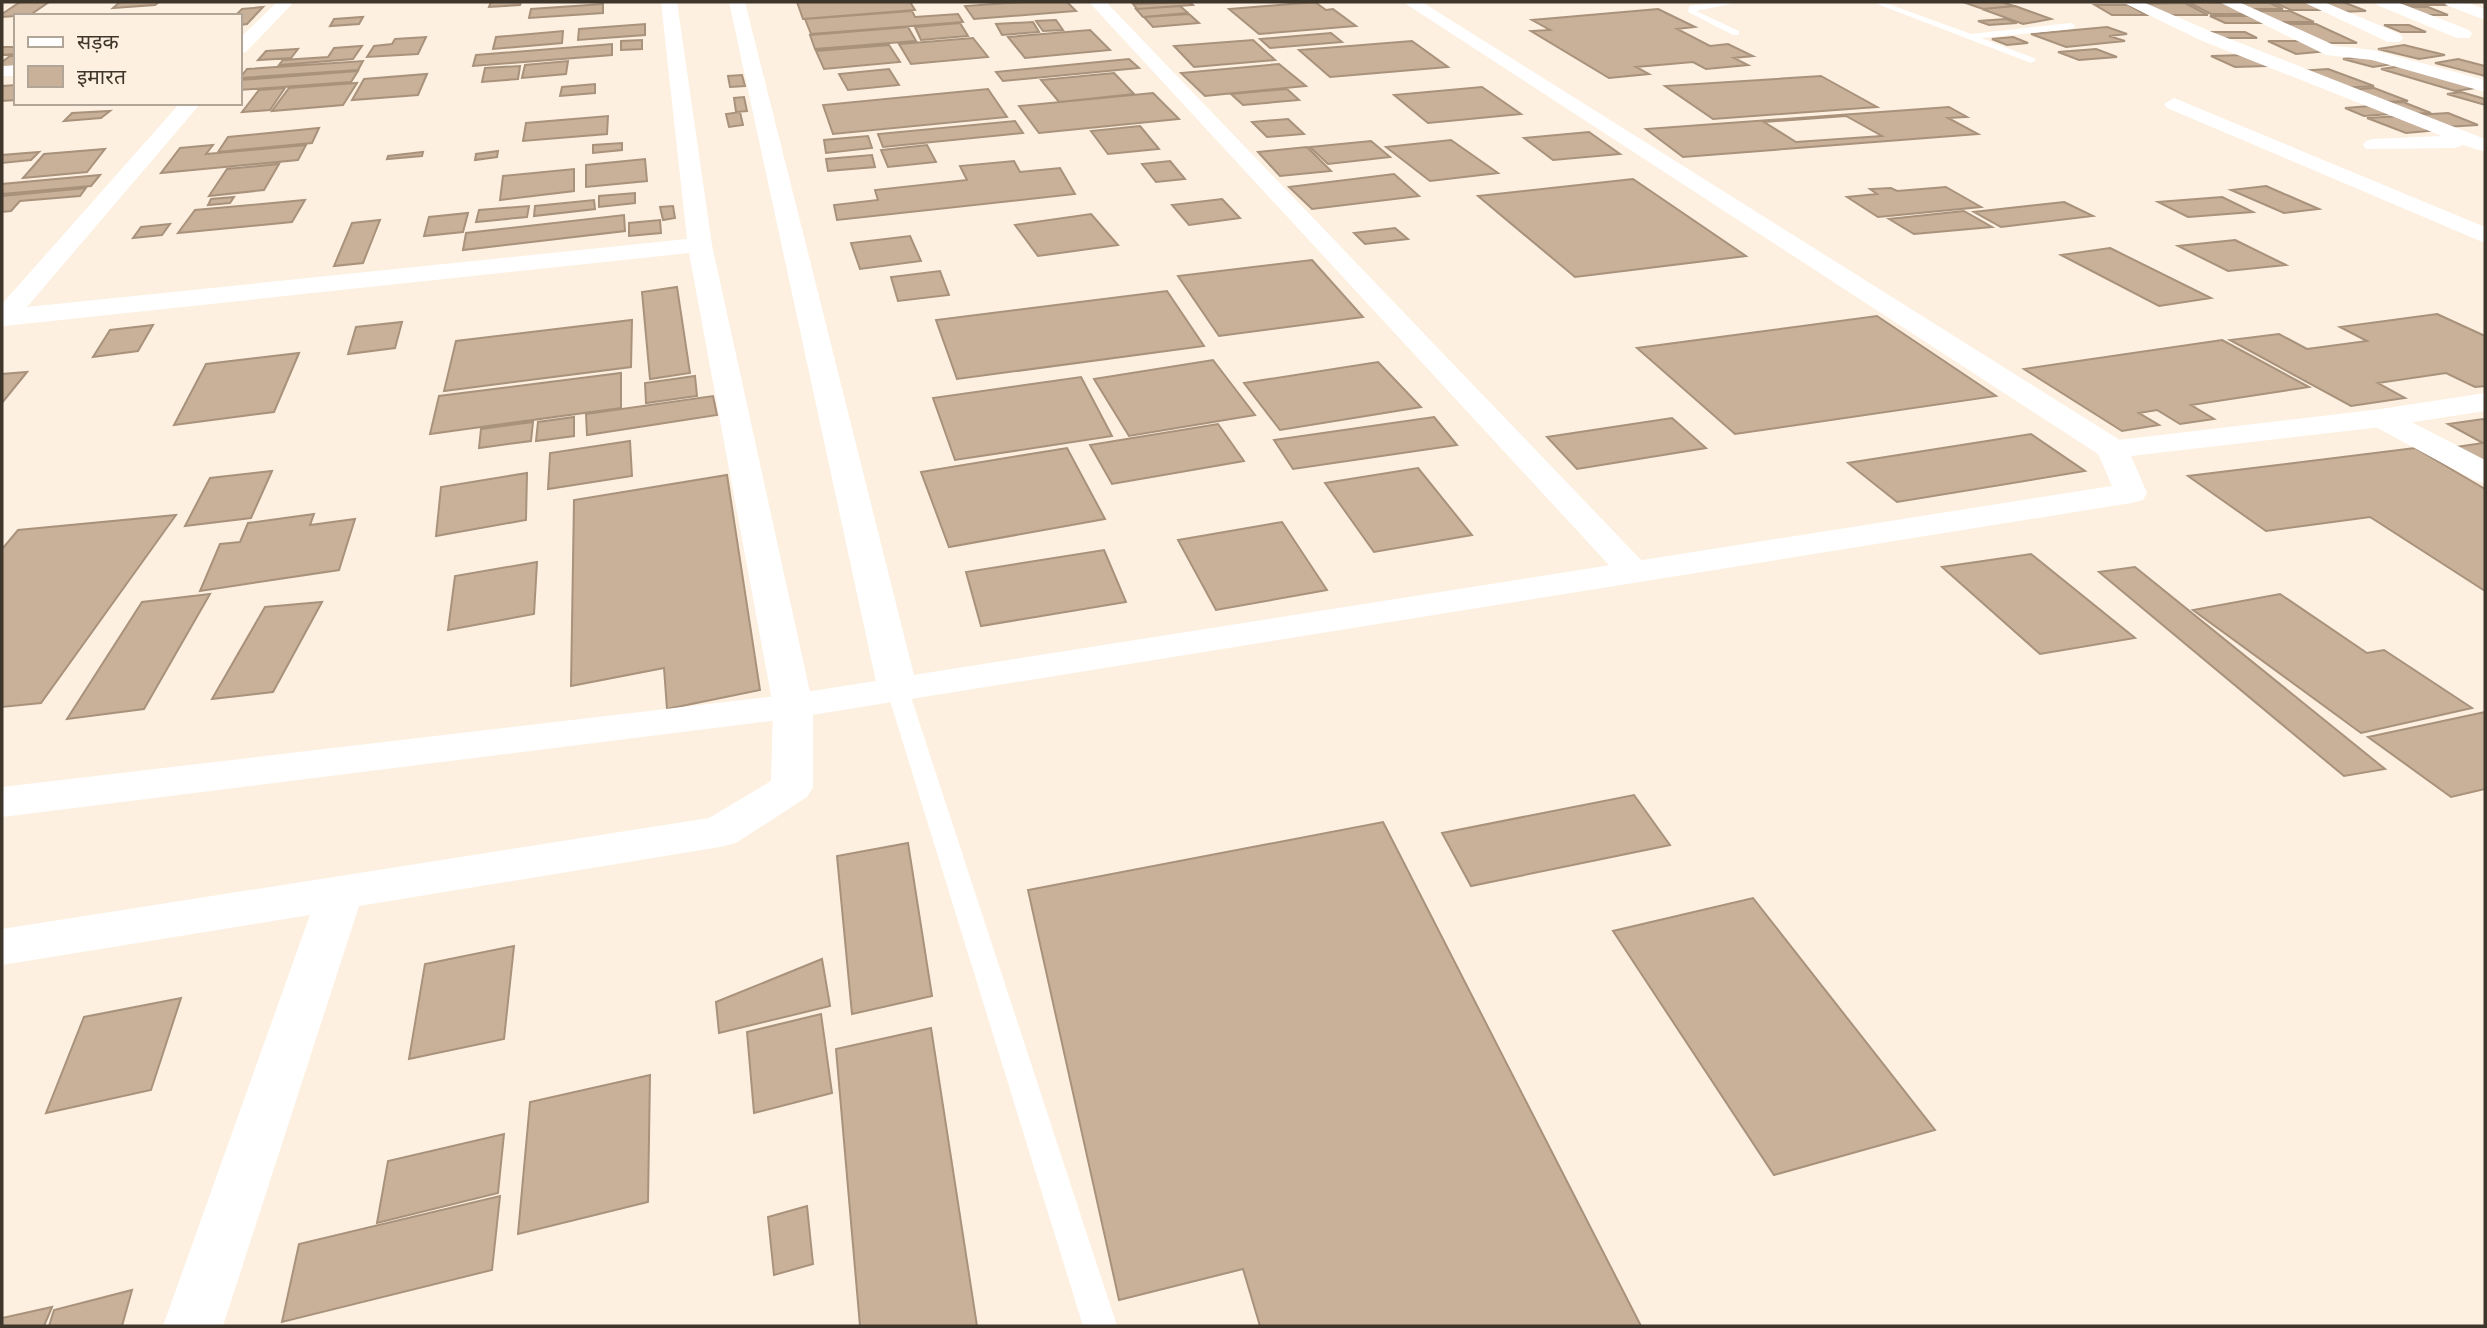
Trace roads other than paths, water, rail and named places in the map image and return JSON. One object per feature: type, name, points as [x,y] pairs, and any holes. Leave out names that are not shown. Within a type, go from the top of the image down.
[{"type":"street","points":[[242,46],[286,2]]},
{"type":"street","points":[[2,947],[340,895],[720,832],[792,787],[793,706],[700,245],[669,2]]},
{"type":"street","points":[[737,2],[898,691]]},
{"type":"street","points":[[1097,2],[1633,570]]},
{"type":"street","points":[[2130,2],[2206,36],[2479,143]]},
{"type":"street","points":[[2227,2],[2332,51],[2373,55],[2485,86]]},
{"type":"street","points":[[2311,2],[2394,38]]},
{"type":"street","points":[[2383,2],[2463,34]]},
{"type":"street","points":[[2452,2],[2485,15]]},
{"type":"street","points":[[2,802],[898,691],[1633,570],[2131,493],[2112,449],[1423,4]]},
{"type":"street","points":[[2362,24],[2435,23]]},
{"type":"street","points":[[2291,90],[2380,87]]},
{"type":"street","points":[[2174,104],[2485,236]]},
{"type":"street","points":[[3,318],[189,105]]},
{"type":"street","points":[[2358,117],[2456,111]]},
{"type":"street","points":[[2373,145],[2479,143]]},
{"type":"street","points":[[2439,216],[2485,213]]},
{"type":"street","points":[[3,318],[700,245]]},
{"type":"street","points":[[2112,449],[2381,418],[2485,402]]},
{"type":"street","points":[[2381,418],[2485,473]]},
{"type":"street","points":[[193,1326],[340,895]]},
{"type":"lane","points":[[1876,2],[2031,60]]},
{"type":"lane","points":[[1733,3],[1699,6],[1692,8],[1692,12],[1736,33]]},
{"type":"lane","points":[[1970,36],[2071,26]]},
{"type":"lane","points":[[898,691],[1100,1326]]}]
